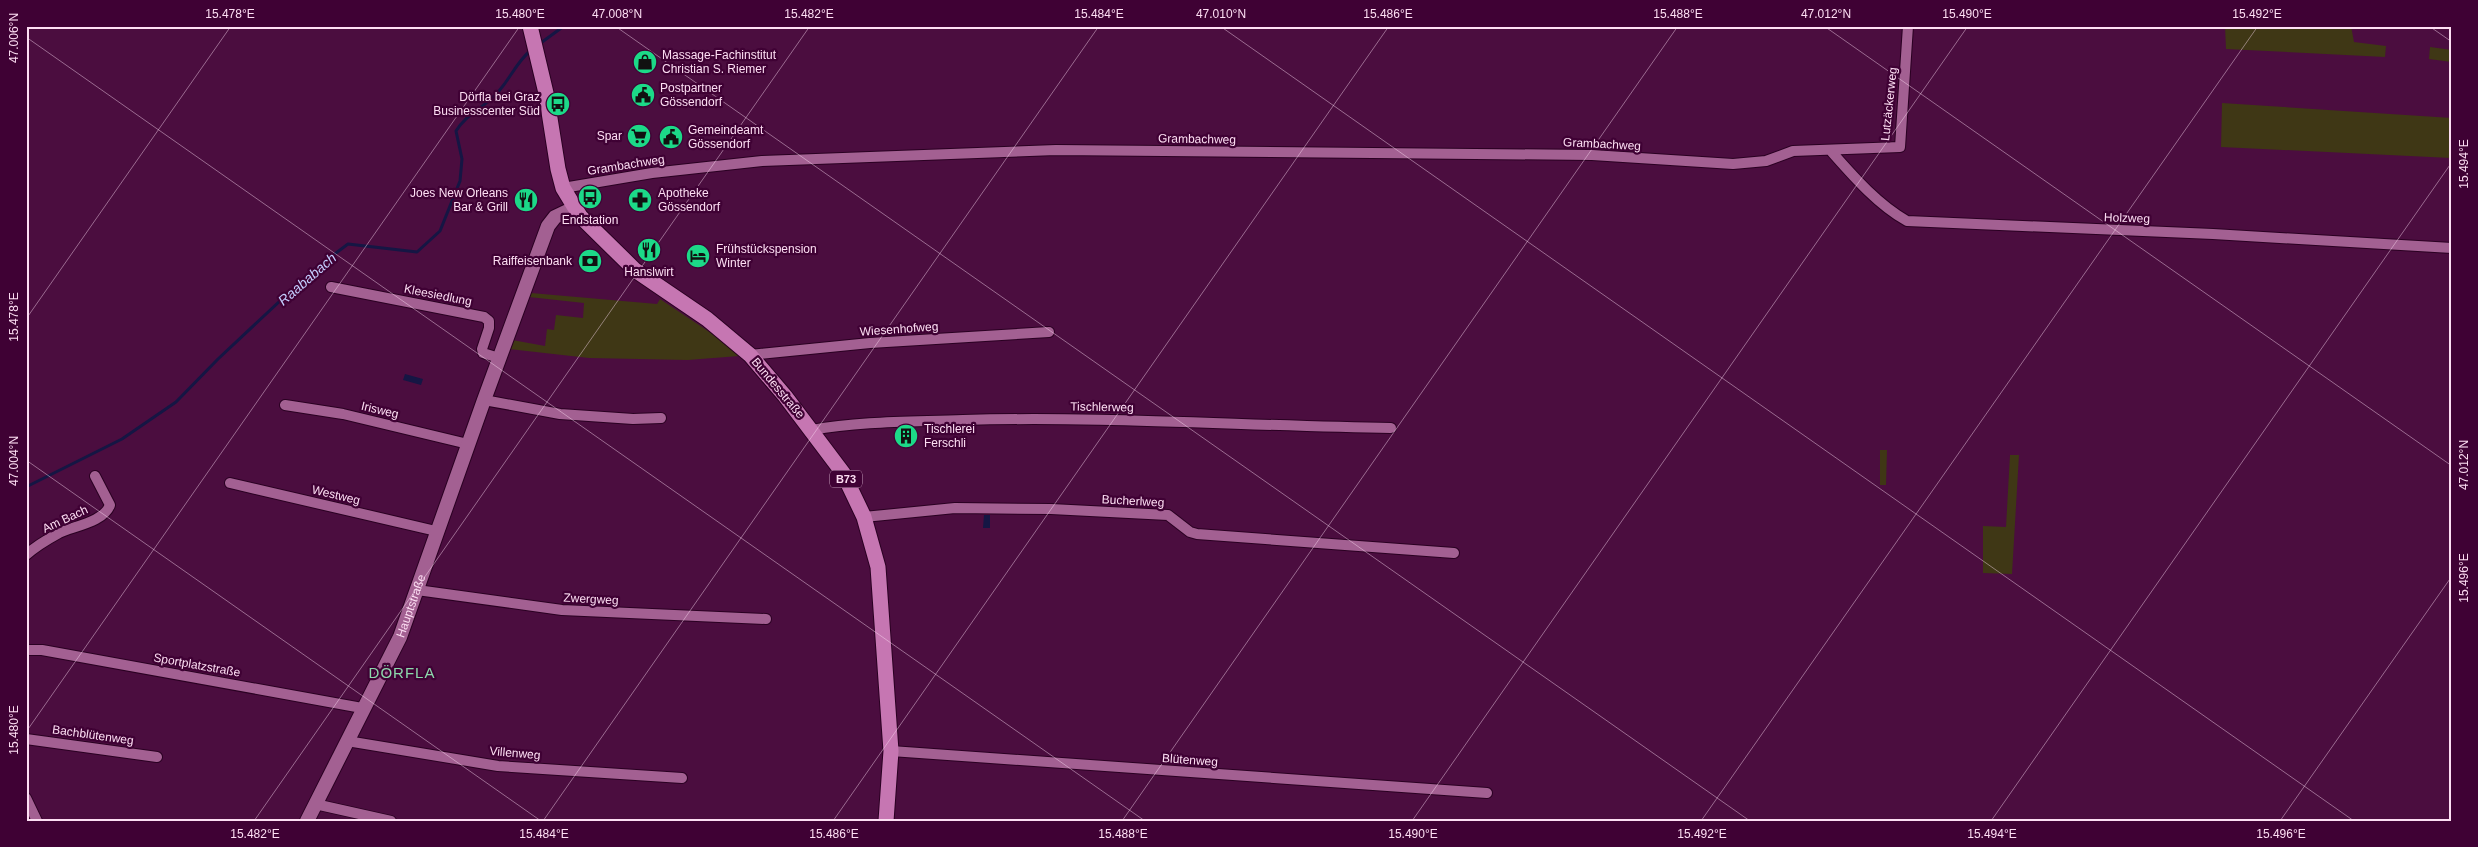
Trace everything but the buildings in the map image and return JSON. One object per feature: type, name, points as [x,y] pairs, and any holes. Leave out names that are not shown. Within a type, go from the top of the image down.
[{"type":"main road","name":"Bundesstraße","points":[[531,29],[540,74],[546,93],[558,169],[563,188],[574,208],[599,236],[635,270],[707,319],[750,355],[812,430],[843,473],[864,517],[878,567],[891,751],[886,821]]},
{"type":"main road","name":"Hauptstraße","points":[[307,821],[362,708],[400,637],[436,531],[548,226],[555,217],[574,208]]},
{"type":"street","name":"Lutzäckerweg","points":[[1830,150],[1900,147],[1908,26]]},
{"type":"street","name":"Grambachweg","points":[[563,188],[652,173],[753,161],[1056,150],[1592,155],[1733,164],[1766,161],[1793,151],[1830,150]]},
{"type":"street","name":"Holzweg","points":[[1830,150],[1851,174],[1894,214],[1907,222],[2214,234],[2452,248]]},
{"type":"street","name":"Kleesiedlung","points":[[331,287],[484,317],[489,321],[489,328],[482,349],[483,353],[499,358]]},
{"type":"street","name":"Wiesenhofweg","points":[[750,355],[870,343],[1049,332]]},
{"type":"street","points":[[484,400],[560,414],[634,419],[661,418]]},
{"type":"street","name":"Irisweg","points":[[285,404],[343,414],[468,444]]},
{"type":"street","name":"Tischlerweg","points":[[812,430],[913,422],[1008,419],[1178,421],[1391,428]]},
{"type":"street","name":"Am Bach","points":[[26,556],[44,542],[97,518],[108,510],[110,505],[95,476]]},
{"type":"street","name":"Westweg","points":[[230,483],[436,531]]},
{"type":"street","name":"Bucherlweg","points":[[864,517],[956,508],[1051,509],[1168,515],[1190,532],[1197,534],[1454,553]]},
{"type":"street","name":"Zwergweg","points":[[416,590],[562,610],[766,619]]},
{"type":"street","name":"Sportplatzstraße","points":[[26,650],[42,650],[362,708]]},
{"type":"street","name":"Bachblütenweg","points":[[26,739],[157,757]]},
{"type":"street","name":"Villenweg","points":[[347,741],[498,766],[682,778]]},
{"type":"street","name":"Blütenweg","points":[[891,751],[1487,793]]},
{"type":"street","points":[[26,798],[37,821]]},
{"type":"street","points":[[315,804],[391,821]]},
{"type":"shaded area","points":[[2225,26],[2351,26],[2354,42],[2386,46],[2385,57],[2226,49]]},
{"type":"shaded area","points":[[2430,47],[2452,50],[2452,62],[2429,59]]},
{"type":"shaded area","points":[[2222,103],[2452,118],[2451,158],[2221,147]]},
{"type":"shaded area","points":[[531,293],[657,304],[660,299],[717,337],[739,356],[688,360],[589,358],[509,349],[512,340],[545,346],[547,329],[554,330],[556,315],[583,318],[584,303],[529,297]]},
{"type":"shaded area","points":[[405,374],[423,379],[421,385],[403,380]]},
{"type":"shaded area","points":[[1880,450],[1887,450],[1886,485],[1880,485]]},
{"type":"shaded area","points":[[2010,455],[2019,455],[2012,574],[1983,573],[1983,526],[2006,527]]},
{"type":"shaded area","points":[[984,515],[990,515],[990,528],[983,528]]},
{"type":"waterway","name":"Raababach","points":[[538,45],[564,26]]},
{"type":"waterway","name":"Raababach","points":[[26,487],[122,439],[176,402],[218,359],[312,271],[348,244],[417,252],[440,231],[460,181],[462,159],[456,131],[468,117],[497,93],[531,50]]},
{"type":"place","name":"Massage-Fachinstitut Christian S. Riemer","points":[[645,62]]},
{"type":"place","name":"Postpartner Gössendorf","points":[[643,95]]},
{"type":"place","name":"Dörfla bei Graz Businesscenter Süd","points":[[558,104]]},
{"type":"place","name":"Spar","points":[[639,136]]},
{"type":"place","name":"Gemeindeamt Gössendorf","points":[[671,137]]},
{"type":"place","name":"Endstation","points":[[590,197]]},
{"type":"place","name":"Joes New Orleans Bar & Grill","points":[[526,200]]},
{"type":"place","name":"Apotheke Gössendorf","points":[[640,200]]},
{"type":"place","name":"Hanslwirt","points":[[649,250]]},
{"type":"place","name":"Frühstückspension Winter","points":[[698,256]]},
{"type":"place","name":"Raiffeisenbank","points":[[590,261]]},
{"type":"place","name":"Tischlerei Ferschli","points":[[906,436]]},
{"type":"district","name":"DÖRFLA","points":[[402,672]]}]
